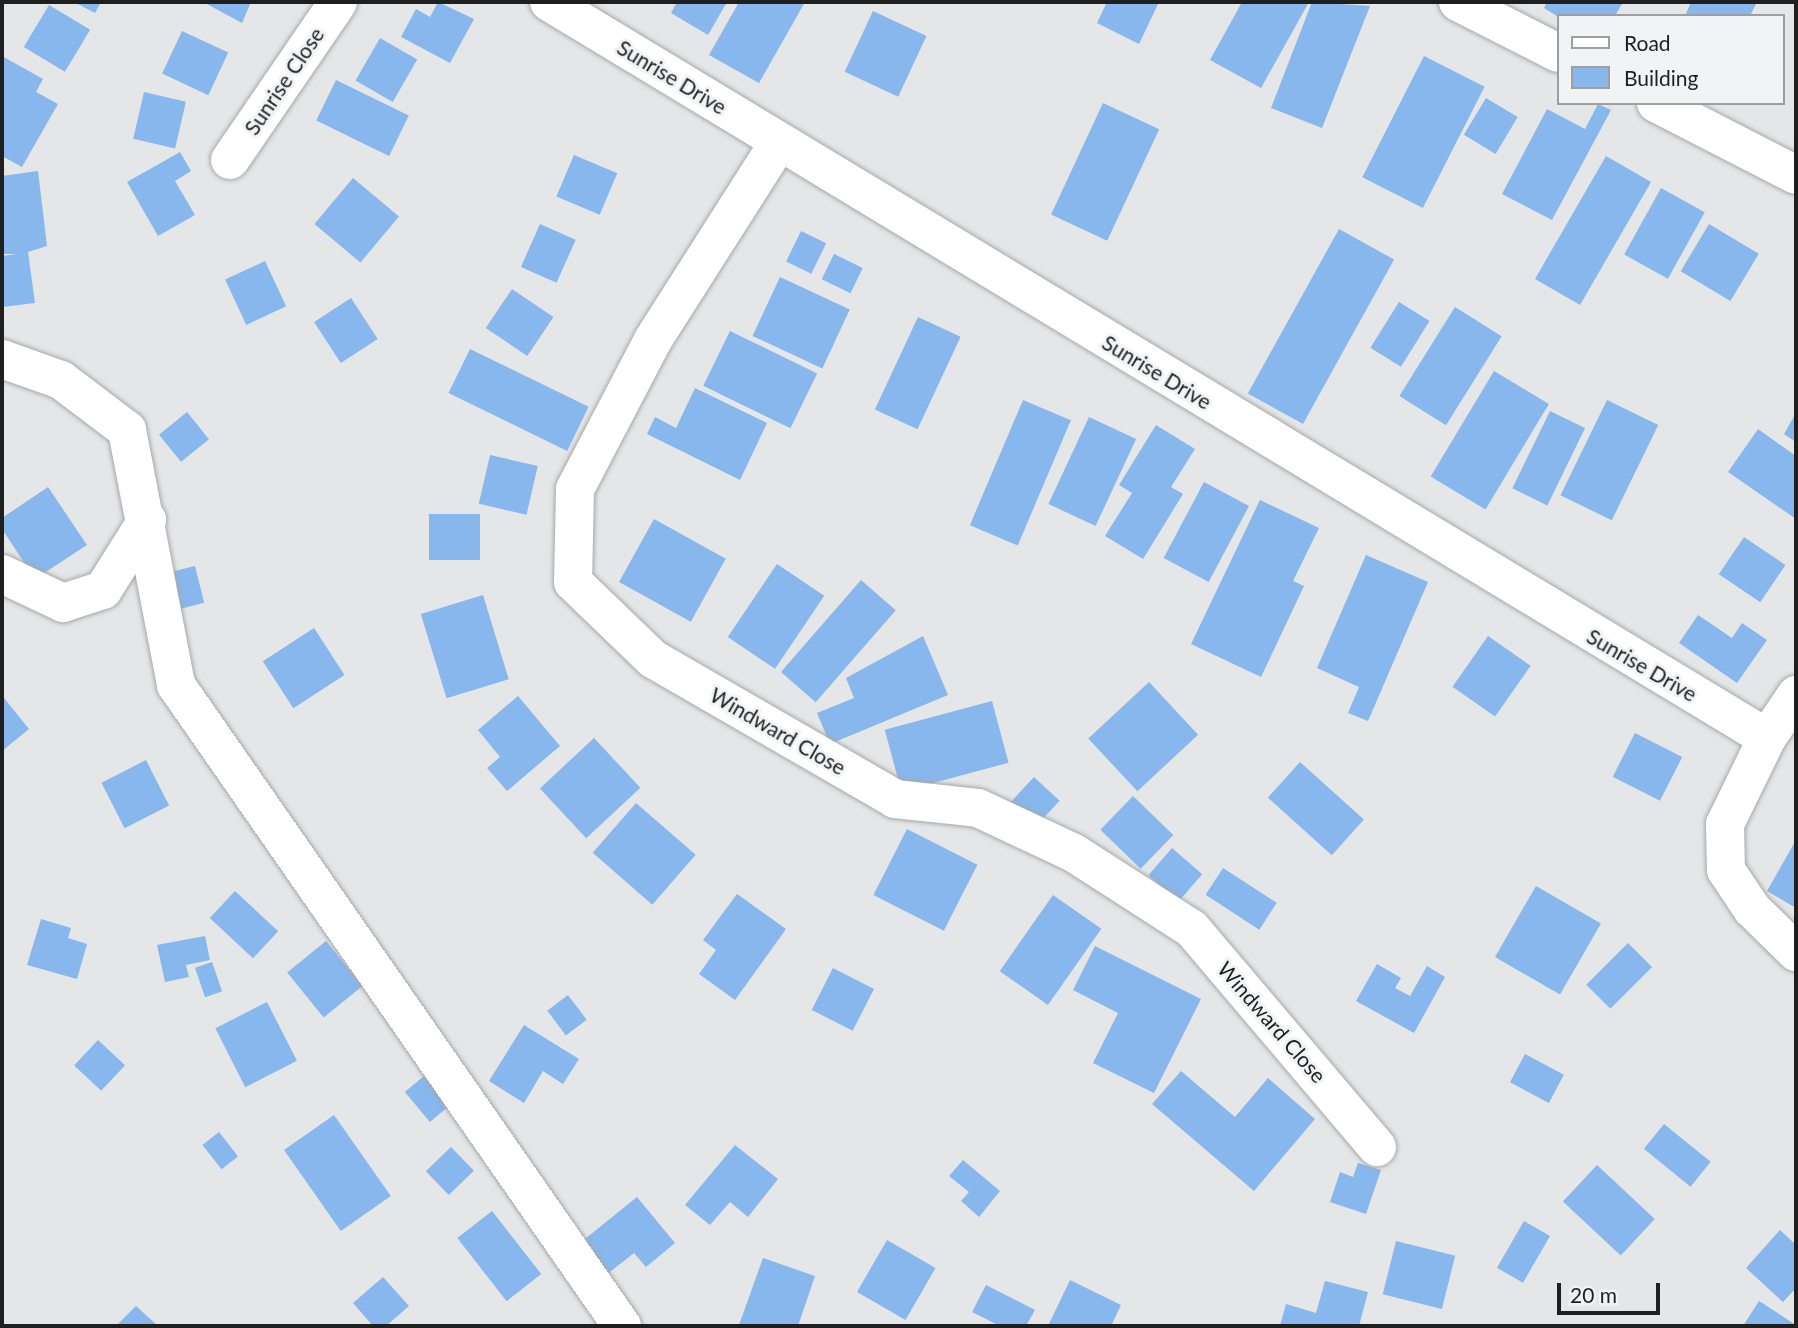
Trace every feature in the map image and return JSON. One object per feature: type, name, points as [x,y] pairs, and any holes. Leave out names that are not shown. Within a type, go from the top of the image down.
[{"type":"street","name":"Sunrise Close","points":[[230,160],[338,2]]},
{"type":"street","name":"Sunrise Drive","points":[[549,2],[1767,738]]},
{"type":"street","points":[[1458,2],[1556,52]]},
{"type":"street","points":[[1660,105],[1796,175]]},
{"type":"street","name":"Windward Close","points":[[779,142],[653,340],[575,489],[573,582],[653,659],[895,799],[978,808],[1074,852],[1192,929],[1377,1147]]},
{"type":"street","points":[[2,359],[61,380],[127,430],[176,685],[622,1326]]},
{"type":"street","points":[[2,574],[62,603],[103,590],[147,538]]},
{"type":"street","points":[[1796,695],[1767,738],[1725,824],[1726,870],[1752,909],[1796,952]]},
{"type":"building","points":[[74,2],[101,2],[95,13]]},
{"type":"building","points":[[203,2],[251,2],[242,23]]},
{"type":"building","points":[[438,2],[474,19],[450,63],[401,37],[416,9],[430,17]]},
{"type":"building","points":[[677,2],[727,2],[708,35],[671,13]]},
{"type":"building","points":[[739,2],[805,2],[759,83],[709,55]]},
{"type":"building","points":[[1107,2],[1159,2],[1139,44],[1097,23]]},
{"type":"building","points":[[1242,2],[1309,2],[1261,88],[1210,60]]},
{"type":"building","points":[[1312,2],[1370,6],[1322,128],[1271,108]]},
{"type":"building","points":[[1547,2],[1623,2],[1616,14],[1556,15],[1544,8]]},
{"type":"building","points":[[1691,2],[1757,2],[1751,14],[1686,14]]},
{"type":"building","points":[[49,5],[90,30],[65,72],[24,47]]},
{"type":"building","points":[[873,11],[926,36],[898,97],[845,72]]},
{"type":"building","points":[[182,31],[228,53],[208,95],[162,74]]},
{"type":"building","points":[[380,38],[417,60],[393,102],[356,80]]},
{"type":"building","points":[[2,56],[43,79],[36,92],[58,104],[22,167],[2,156]]},
{"type":"building","points":[[1424,56],[1485,87],[1423,208],[1362,177]]},
{"type":"building","points":[[336,80],[409,116],[389,156],[316,120]]},
{"type":"building","points":[[144,92],[186,102],[175,148],[133,139]]},
{"type":"building","points":[[1486,98],[1518,117],[1496,154],[1464,135]]},
{"type":"building","points":[[1103,103],[1159,129],[1107,241],[1051,214]]},
{"type":"building","points":[[1597,105],[1611,110],[1552,220],[1502,194],[1547,109],[1585,129]]},
{"type":"building","points":[[180,152],[191,171],[175,181],[195,215],[158,236],[127,182]]},
{"type":"building","points":[[574,155],[617,173],[600,215],[556,196]]},
{"type":"building","points":[[1606,156],[1651,182],[1580,305],[1535,279]]},
{"type":"building","points":[[38,171],[47,246],[28,252],[35,303],[2,307],[2,256],[17,254],[2,254],[2,176]]},
{"type":"building","points":[[353,178],[399,217],[360,263],[314,224]]},
{"type":"building","points":[[1661,188],[1705,212],[1668,279],[1624,254]]},
{"type":"building","points":[[540,224],[576,240],[557,283],[521,267]]},
{"type":"building","points":[[1709,224],[1759,254],[1730,301],[1681,271]]},
{"type":"building","points":[[1339,229],[1394,260],[1303,424],[1248,393]]},
{"type":"building","points":[[801,231],[826,243],[811,274],[786,262]]},
{"type":"building","points":[[834,254],[863,268],[850,293],[822,279]]},
{"type":"building","points":[[265,261],[286,306],[246,325],[225,280]]},
{"type":"building","points":[[780,277],[850,310],[822,368],[753,336]]},
{"type":"building","points":[[512,289],[553,317],[527,356],[486,328]]},
{"type":"building","points":[[351,298],[378,339],[341,363],[314,322]]},
{"type":"building","points":[[1399,302],[1430,321],[1401,367],[1370,348]]},
{"type":"building","points":[[1455,307],[1502,336],[1446,425],[1399,396]]},
{"type":"building","points":[[918,317],[961,337],[917,429],[875,409]]},
{"type":"building","points":[[730,331],[817,374],[790,428],[703,386]]},
{"type":"building","points":[[470,349],[589,407],[567,451],[449,393]]},
{"type":"building","points":[[1494,371],[1549,404],[1486,509],[1431,476]]},
{"type":"building","points":[[695,388],[767,423],[740,480],[647,434],[655,417],[676,428]]},
{"type":"building","points":[[1023,400],[1071,420],[1018,546],[970,525]]},
{"type":"building","points":[[1607,400],[1658,425],[1612,520],[1561,495]]},
{"type":"building","points":[[1550,411],[1585,428],[1547,505],[1512,488]]},
{"type":"building","points":[[187,412],[209,439],[181,462],[159,435]]},
{"type":"building","points":[[1796,413],[1796,442],[1784,434]]},
{"type":"building","points":[[1089,417],[1136,439],[1096,526],[1048,504]]},
{"type":"building","points":[[1156,425],[1195,449],[1171,487],[1183,494],[1143,559],[1105,536],[1132,493],[1119,485]]},
{"type":"building","points":[[1758,429],[1796,456],[1796,519],[1728,472]]},
{"type":"building","points":[[490,455],[538,466],[526,515],[479,504]]},
{"type":"building","points":[[1204,482],[1249,506],[1209,582],[1164,558]]},
{"type":"building","points":[[48,487],[87,545],[35,579],[2,529],[2,518]]},
{"type":"building","points":[[1260,500],[1319,528],[1293,581],[1304,586],[1261,677],[1191,644]]},
{"type":"building","points":[[429,514],[480,514],[480,560],[429,560]]},
{"type":"building","points":[[654,519],[726,559],[691,622],[619,582]]},
{"type":"building","points":[[1744,537],[1785,565],[1760,602],[1719,574]]},
{"type":"building","points":[[1366,555],[1428,582],[1368,721],[1348,713],[1359,687],[1317,668]]},
{"type":"building","points":[[777,564],[824,596],[775,669],[728,637]]},
{"type":"building","points":[[195,566],[204,603],[181,609],[172,572]]},
{"type":"building","points":[[861,580],[896,610],[816,702],[781,672]]},
{"type":"building","points":[[483,595],[509,679],[447,698],[421,614]]},
{"type":"building","points":[[1698,615],[1732,638],[1742,623],[1767,640],[1737,683],[1679,643]]},
{"type":"building","points":[[314,628],[344,675],[293,708],[263,661]]},
{"type":"building","points":[[923,636],[948,695],[830,744],[817,713],[854,698],[846,678]]},
{"type":"building","points":[[1488,636],[1531,666],[1495,717],[1452,687]]},
{"type":"building","points":[[1149,682],[1198,735],[1137,791],[1088,739]]},
{"type":"building","points":[[518,696],[560,746],[507,791],[487,768],[500,757],[478,730]]},
{"type":"building","points":[[4,698],[29,729],[2,751],[2,699]]},
{"type":"building","points":[[992,701],[1009,763],[901,792],[885,730]]},
{"type":"building","points":[[1635,733],[1682,757],[1660,801],[1613,777]]},
{"type":"building","points":[[594,738],[640,788],[586,838],[540,788]]},
{"type":"building","points":[[146,760],[169,805],[125,828],[101,783]]},
{"type":"building","points":[[1300,762],[1364,820],[1332,855],[1268,798]]},
{"type":"building","points":[[1034,777],[1060,801],[1034,828],[1009,804]]},
{"type":"building","points":[[1133,796],[1173,835],[1141,869],[1100,830]]},
{"type":"building","points":[[636,803],[696,855],[652,905],[593,853]]},
{"type":"building","points":[[907,829],[977,865],[944,931],[873,895]]},
{"type":"building","points":[[1796,840],[1796,908],[1767,891]]},
{"type":"building","points":[[1172,848],[1202,874],[1179,901],[1148,875]]},
{"type":"building","points":[[1223,868],[1277,903],[1259,930],[1206,895]]},
{"type":"building","points":[[1536,886],[1601,923],[1560,995],[1495,957]]},
{"type":"building","points":[[235,891],[278,931],[253,958],[210,918]]},
{"type":"building","points":[[737,894],[786,929],[735,1000],[699,974],[716,950],[703,940]]},
{"type":"building","points":[[1053,895],[1101,929],[1048,1005],[1000,971]]},
{"type":"building","points":[[41,919],[71,928],[68,938],[87,944],[77,979],[27,965]]},
{"type":"building","points":[[205,936],[210,960],[186,965],[189,977],[165,982],[157,945]]},
{"type":"building","points":[[326,941],[363,986],[324,1018],[287,972]]},
{"type":"building","points":[[1628,943],[1652,967],[1610,1009],[1586,985]]},
{"type":"building","points":[[1095,946],[1201,999],[1154,1093],[1093,1063],[1118,1013],[1073,990]]},
{"type":"building","points":[[212,962],[222,991],[205,997],[195,968]]},
{"type":"building","points":[[1377,964],[1401,978],[1395,988],[1410,996],[1427,966],[1445,977],[1414,1033],[1356,1001]]},
{"type":"building","points":[[833,968],[874,989],[853,1031],[812,1010]]},
{"type":"building","points":[[568,995],[587,1020],[566,1035],[547,1011]]},
{"type":"building","points":[[267,1002],[297,1061],[245,1087],[215,1028]]},
{"type":"building","points":[[524,1025],[579,1059],[563,1084],[543,1071],[524,1103],[489,1081]]},
{"type":"building","points":[[98,1040],[125,1065],[101,1091],[74,1066]]},
{"type":"building","points":[[1525,1054],[1564,1075],[1549,1103],[1510,1082]]},
{"type":"building","points":[[1181,1071],[1235,1117],[1268,1078],[1315,1119],[1254,1191],[1152,1104]]},
{"type":"building","points":[[424,1076],[449,1106],[430,1122],[405,1092]]},
{"type":"building","points":[[334,1115],[391,1196],[341,1231],[284,1150]]},
{"type":"building","points":[[1664,1124],[1711,1162],[1690,1187],[1644,1149]]},
{"type":"building","points":[[219,1132],[238,1156],[222,1169],[202,1145]]},
{"type":"building","points":[[735,1145],[778,1179],[748,1217],[730,1202],[710,1225],[685,1205]]},
{"type":"building","points":[[451,1147],[474,1171],[449,1195],[426,1171]]},
{"type":"building","points":[[963,1160],[1000,1191],[979,1217],[961,1201],[969,1192],[949,1176]]},
{"type":"building","points":[[1358,1163],[1381,1170],[1366,1214],[1330,1202],[1340,1172],[1353,1177]]},
{"type":"building","points":[[1597,1165],[1655,1219],[1621,1255],[1563,1202]]},
{"type":"building","points":[[637,1197],[675,1243],[646,1267],[634,1253],[606,1275],[580,1243]]},
{"type":"building","points":[[492,1211],[541,1274],[507,1301],[457,1238]]},
{"type":"building","points":[[1524,1221],[1550,1236],[1523,1283],[1497,1268]]},
{"type":"building","points":[[1780,1230],[1796,1245],[1796,1288],[1783,1302],[1746,1268]]},
{"type":"building","points":[[887,1240],[935,1268],[905,1320],[857,1292]]},
{"type":"building","points":[[1396,1241],[1455,1256],[1442,1309],[1383,1294]]},
{"type":"building","points":[[763,1258],[815,1276],[798,1326],[739,1325]]},
{"type":"building","points":[[383,1277],[409,1306],[386,1326],[373,1326],[353,1303]]},
{"type":"building","points":[[1070,1280],[1121,1305],[1111,1326],[1048,1326]]},
{"type":"building","points":[[1325,1281],[1368,1292],[1359,1326],[1280,1326],[1286,1304],[1316,1313]]},
{"type":"building","points":[[986,1285],[1035,1310],[1026,1326],[1000,1326],[972,1312]]},
{"type":"building","points":[[1759,1301],[1796,1325],[1796,1326],[1743,1326]]},
{"type":"building","points":[[136,1306],[158,1326],[116,1326]]}]
